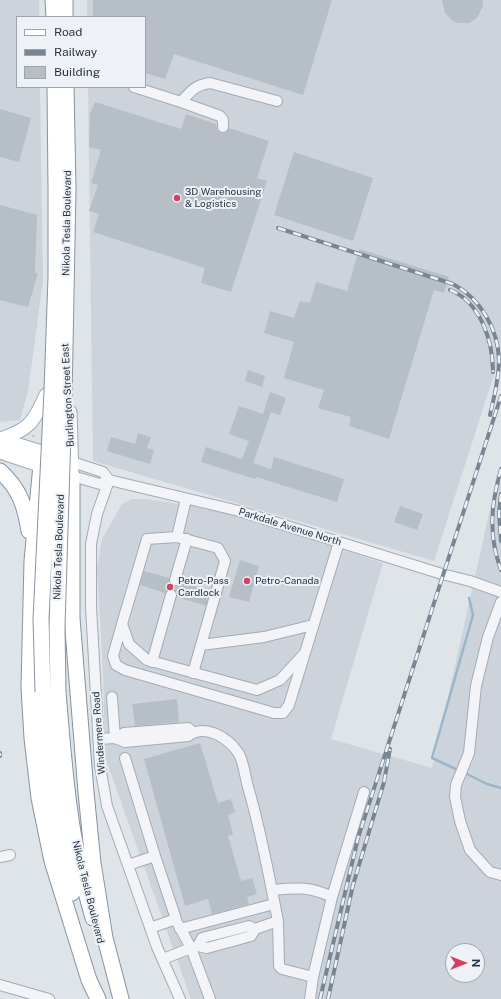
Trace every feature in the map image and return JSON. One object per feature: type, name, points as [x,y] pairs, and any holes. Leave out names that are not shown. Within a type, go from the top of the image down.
[{"type":"highway","points":[[53,0],[54,16]]},
{"type":"highway","points":[[64,0],[65,16]]},
{"type":"highway","name":"Nikola Tesla Boulevard","points":[[55,88],[56,277],[41,619],[43,692],[50,771],[58,833],[68,880],[102,999]]},
{"type":"highway","name":"Nikola Tesla Boulevard","points":[[66,88],[68,188],[64,400],[57,626],[58,692],[65,775],[73,831],[82,877],[100,944],[120,999]]},
{"type":"highway","points":[[71,543],[56,463],[50,459],[41,458],[32,561],[29,687],[32,738],[39,798],[52,861],[89,980],[98,999]]},
{"type":"highway","points":[[72,469],[72,618],[79,715],[93,863],[105,938],[120,999]]},
{"type":"highway","points":[[0,471],[15,487],[24,504],[29,530],[32,561]]},
{"type":"main road","points":[[58,0],[59,16]]},
{"type":"main road","name":"Burlington Street East","points":[[41,458],[51,347],[59,315],[60,88]]},
{"type":"main road","name":"Burlington Street East","points":[[59,315],[68,347],[72,469]]},
{"type":"main road","points":[[51,347],[56,463]]},
{"type":"main road","points":[[0,439],[23,430],[32,422],[46,395]]},
{"type":"main road","points":[[0,439],[41,458]]},
{"type":"main road","points":[[0,452],[41,458]]},
{"type":"main road","name":"Parkdale Avenue North","points":[[56,463],[72,469]]},
{"type":"street","points":[[181,102],[199,85],[210,83],[277,101]]},
{"type":"street","points":[[137,88],[220,116],[223,120],[223,126]]},
{"type":"street","name":"Parkdale Avenue North","points":[[72,469],[100,484],[109,480],[239,511],[442,574],[470,581],[501,592]]},
{"type":"street","name":"Windermere Road","points":[[109,480],[97,514],[91,544],[91,608],[100,766],[107,806],[150,928],[180,999]]},
{"type":"street","points":[[175,580],[182,538],[186,499]]},
{"type":"street","points":[[193,673],[224,561],[218,548],[182,538],[147,539],[113,656],[116,665],[126,670],[274,713],[283,713],[289,705],[339,542]]},
{"type":"street","points":[[152,662],[171,595]]},
{"type":"street","points":[[501,602],[488,636],[479,672],[468,753],[456,785],[455,797],[460,821],[470,850],[490,872],[501,875]]},
{"type":"street","points":[[122,624],[129,644],[147,660],[257,690],[280,680],[305,653]]},
{"type":"street","points":[[201,645],[264,637],[313,626]]},
{"type":"street","points":[[112,697],[116,738]]},
{"type":"street","points":[[98,739],[116,738],[124,733],[188,728],[193,732],[205,731],[220,735],[230,744],[239,755],[256,813],[278,921],[279,966],[282,969],[313,977]]},
{"type":"street","points":[[125,758],[176,919],[180,929],[195,947],[210,999]]},
{"type":"street","points":[[310,999],[313,977],[332,897],[364,792]]},
{"type":"street","points":[[128,865],[155,856]]},
{"type":"street","points":[[272,890],[303,888],[320,892],[332,897]]},
{"type":"street","points":[[180,929],[274,904]]},
{"type":"street","points":[[150,928],[176,919]]},
{"type":"street","points":[[162,959],[195,947],[207,948],[250,936],[256,929],[278,921]]},
{"type":"street","points":[[0,985],[49,999]]},
{"type":"shaded area","points":[[0,0],[39,0],[39,16],[16,16],[16,88],[40,88],[43,281],[28,391],[20,420],[0,422]]},
{"type":"shaded area","points":[[87,0],[501,0],[501,353],[434,561],[93,461],[88,88],[146,88],[146,16],[87,16]]},
{"type":"shaded area","points":[[501,477],[501,999],[191,999],[105,757],[103,672],[97,568],[102,539],[122,504],[132,499],[145,499],[208,508],[260,523],[383,563],[331,739],[432,768],[491,505]]},
{"type":"building","points":[[93,0],[332,0],[303,95],[174,54],[165,79],[146,73],[146,16],[93,16]]},
{"type":"building","points":[[442,0],[483,0],[483,6],[478,16],[474,20],[469,23],[458,23],[453,21],[445,13]]},
{"type":"building","name":"3D Warehousing & Logistics","points":[[95,102],[181,129],[186,114],[216,124],[217,130],[220,133],[226,133],[229,128],[269,141],[257,178],[267,181],[231,292],[201,283],[205,268],[93,232],[99,214],[89,211],[98,185],[91,183],[101,150],[89,147],[90,114]]},
{"type":"building","points":[[0,109],[31,118],[19,162],[0,157]]},
{"type":"building","points":[[294,152],[373,178],[353,241],[274,215]]},
{"type":"building","points":[[0,205],[37,215],[35,273],[38,273],[28,307],[0,300]]},
{"type":"building","points":[[359,249],[449,277],[444,293],[434,290],[389,439],[349,426],[351,417],[318,408],[324,390],[284,378],[294,342],[264,333],[270,311],[294,318],[300,301],[310,303],[316,282],[347,291]]},
{"type":"building","points":[[248,370],[265,376],[262,387],[245,381]]},
{"type":"building","points":[[270,392],[286,398],[280,415],[271,412],[253,463],[271,469],[274,457],[344,479],[337,502],[201,462],[206,447],[242,459],[249,441],[229,434],[239,406],[263,414]]},
{"type":"building","points":[[138,433],[151,437],[147,448],[154,450],[150,464],[107,451],[111,437],[135,444]]},
{"type":"building","points":[[400,506],[423,514],[417,530],[394,522]]},
{"type":"building","points":[[240,560],[259,566],[249,602],[229,597]]},
{"type":"building","points":[[144,571],[169,578],[169,582],[173,586],[177,586],[181,582],[210,591],[206,606],[177,597],[177,593],[173,589],[169,589],[165,593],[140,585]]},
{"type":"building","points":[[177,699],[179,722],[135,726],[132,704]]},
{"type":"building","points":[[200,743],[218,803],[231,799],[235,812],[228,815],[233,834],[228,836],[241,881],[252,878],[257,894],[247,897],[249,904],[212,914],[208,899],[185,906],[144,759]]},
{"type":"waterway","points":[[458,770],[432,758],[473,615],[469,598]]},
{"type":"waterway","points":[[463,772],[487,784],[501,788]]},
{"type":"tunnel","points":[[171,595],[175,580]]},
{"type":"railway","points":[[278,228],[453,284],[463,290],[480,306],[491,326],[498,348],[498,374],[490,415]]},
{"type":"railway","points":[[450,290],[461,296],[470,304],[483,324],[491,348],[493,372]]},
{"type":"railway","points":[[320,999],[358,838],[501,396]]},
{"type":"railway","points":[[501,469],[495,495],[492,520],[494,544],[501,570]]},
{"type":"railway","points":[[501,494],[499,513],[501,541]]},
{"type":"railway","points":[[328,999],[353,885],[384,782],[390,749]]},
{"type":"place","name":"3D Warehousing & Logistics","points":[[177,198]]},
{"type":"place","name":"Petro-Canada","points":[[247,581]]},
{"type":"place","name":"Petro-Pass Cardlock","points":[[170,587]]}]
